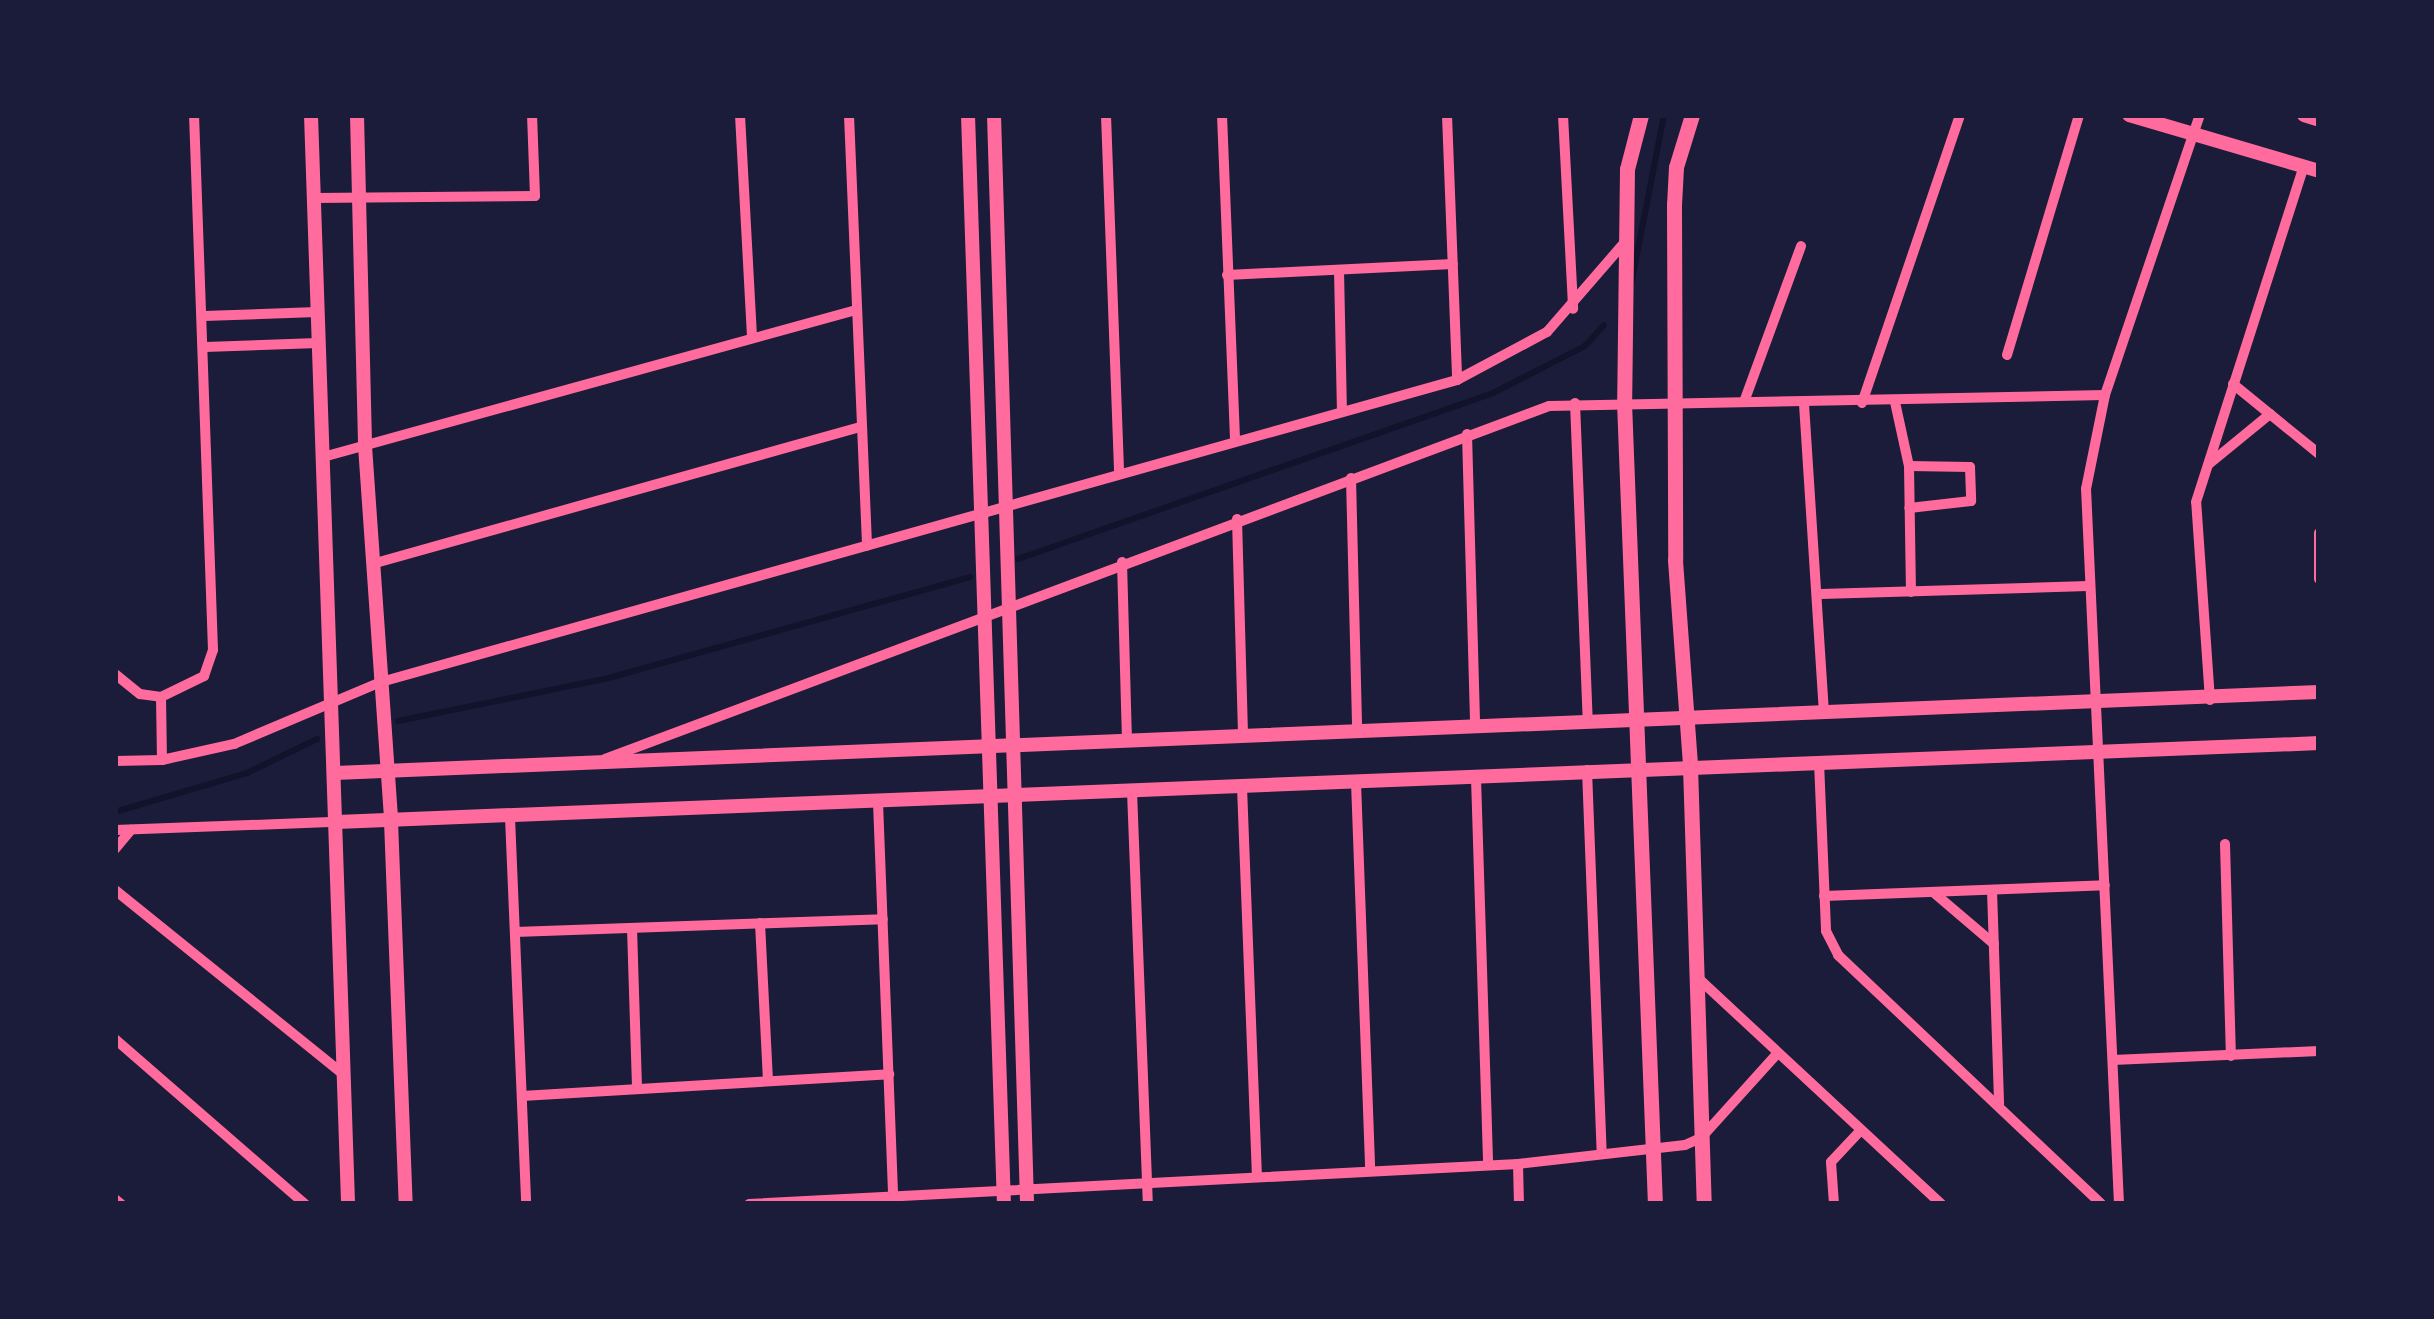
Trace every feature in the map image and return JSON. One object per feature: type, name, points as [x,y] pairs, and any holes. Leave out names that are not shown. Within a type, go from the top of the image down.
[{"type":"main road","points":[[1641,115],[1628,169],[1624,402],[1655,1204]]},
{"type":"main road","points":[[1692,115],[1676,166],[1674,560],[1690,766],[1704,1204]]},
{"type":"street","points":[[115,674],[140,694],[160,697],[204,676],[213,650],[194,115]]},
{"type":"street","points":[[311,115],[348,1204]]},
{"type":"street","points":[[357,115],[365,446],[391,821],[406,1204]]},
{"type":"street","points":[[314,198],[535,196],[532,115]]},
{"type":"street","points":[[740,115],[752,336]]},
{"type":"street","points":[[849,115],[868,546]]},
{"type":"street","points":[[968,115],[1003,1198]]},
{"type":"street","points":[[994,115],[1017,747],[1027,1198]]},
{"type":"street","points":[[1106,115],[1119,474]]},
{"type":"street","points":[[1222,115],[1235,442]]},
{"type":"street","points":[[1447,115],[1457,380]]},
{"type":"street","points":[[1563,115],[1573,309]]},
{"type":"street","points":[[1862,402],[1960,115]]},
{"type":"street","points":[[2006,355],[2078,115]]},
{"type":"street","points":[[2129,115],[2312,168],[2196,502],[2210,700]]},
{"type":"street","points":[[2119,1204],[2086,488],[2105,395],[2200,115]]},
{"type":"street","points":[[2304,115],[2319,120]]},
{"type":"street","points":[[971,200],[996,200]]},
{"type":"street","points":[[115,761],[162,760],[234,744],[332,697],[380,682],[1457,380],[1506,359],[1573,309],[1624,243]]},
{"type":"street","points":[[1744,402],[1802,246]]},
{"type":"street","points":[[1227,274],[1453,264]]},
{"type":"street","points":[[1339,270],[1342,410]]},
{"type":"street","points":[[323,456],[856,310]]},
{"type":"street","points":[[204,316],[317,312]]},
{"type":"street","points":[[205,347],[318,343]]},
{"type":"street","points":[[2234,384],[2319,454]]},
{"type":"street","points":[[590,764],[1467,434],[1575,403],[1804,404],[2105,395]]},
{"type":"street","points":[[1895,402],[1909,466],[1911,592]]},
{"type":"street","points":[[1575,403],[1588,720]]},
{"type":"street","points":[[1804,404],[1821,594],[1824,711]]},
{"type":"street","points":[[2207,466],[2270,414]]},
{"type":"street","points":[[372,564],[860,426]]},
{"type":"street","points":[[1467,434],[1475,725]]},
{"type":"street","points":[[1909,466],[1970,467],[1969,504],[1909,508]]},
{"type":"street","points":[[1351,478],[1357,729]]},
{"type":"street","points":[[1237,519],[1243,735]]},
{"type":"street","points":[[2319,533],[2319,580]]},
{"type":"street","points":[[1122,562],[1127,740]]},
{"type":"street","points":[[1821,594],[2088,586]]},
{"type":"street","points":[[335,773],[991,749],[1686,716],[2210,700],[2319,692]]},
{"type":"street","points":[[160,697],[162,760]]},
{"type":"street","points":[[117,830],[2319,744]]},
{"type":"street","points":[[1819,762],[1826,931],[1838,955],[2000,1104],[2101,1204]]},
{"type":"street","points":[[1587,770],[1602,1153]]},
{"type":"street","points":[[1476,778],[1488,1166]]},
{"type":"street","points":[[1356,782],[1370,1171]]},
{"type":"street","points":[[1242,786],[1257,1176]]},
{"type":"street","points":[[1132,791],[1148,1204]]},
{"type":"street","points":[[878,802],[893,1196]]},
{"type":"street","points":[[510,816],[526,1204]]},
{"type":"street","points":[[115,849],[131,830]]},
{"type":"street","points":[[2225,844],[2231,1056]]},
{"type":"street","points":[[1824,896],[2105,886]]},
{"type":"street","points":[[115,890],[343,1074]]},
{"type":"street","points":[[1992,890],[2000,1104]]},
{"type":"street","points":[[1932,892],[1994,944]]},
{"type":"street","points":[[515,932],[883,919]]},
{"type":"street","points":[[760,924],[768,1081]]},
{"type":"street","points":[[632,928],[637,1089]]},
{"type":"street","points":[[1698,978],[1941,1204]]},
{"type":"street","points":[[115,1038],[305,1204]]},
{"type":"street","points":[[2113,1060],[2319,1051]]},
{"type":"street","points":[[750,1204],[893,1196],[1027,1198],[1146,1184],[1518,1164],[1654,1150],[1701,1138],[1777,1054]]},
{"type":"street","points":[[522,1096],[889,1074]]},
{"type":"street","points":[[1834,1204],[1831,1162],[1860,1131]]},
{"type":"street","points":[[1518,1164],[1519,1204]]},
{"type":"waterway","points":[[1631,285],[1664,115]]},
{"type":"waterway","points":[[1018,559],[1493,393],[1585,346],[1604,325]]},
{"type":"waterway","points":[[398,721],[605,679],[970,577]]},
{"type":"waterway","points":[[115,812],[247,773],[317,739]]}]
